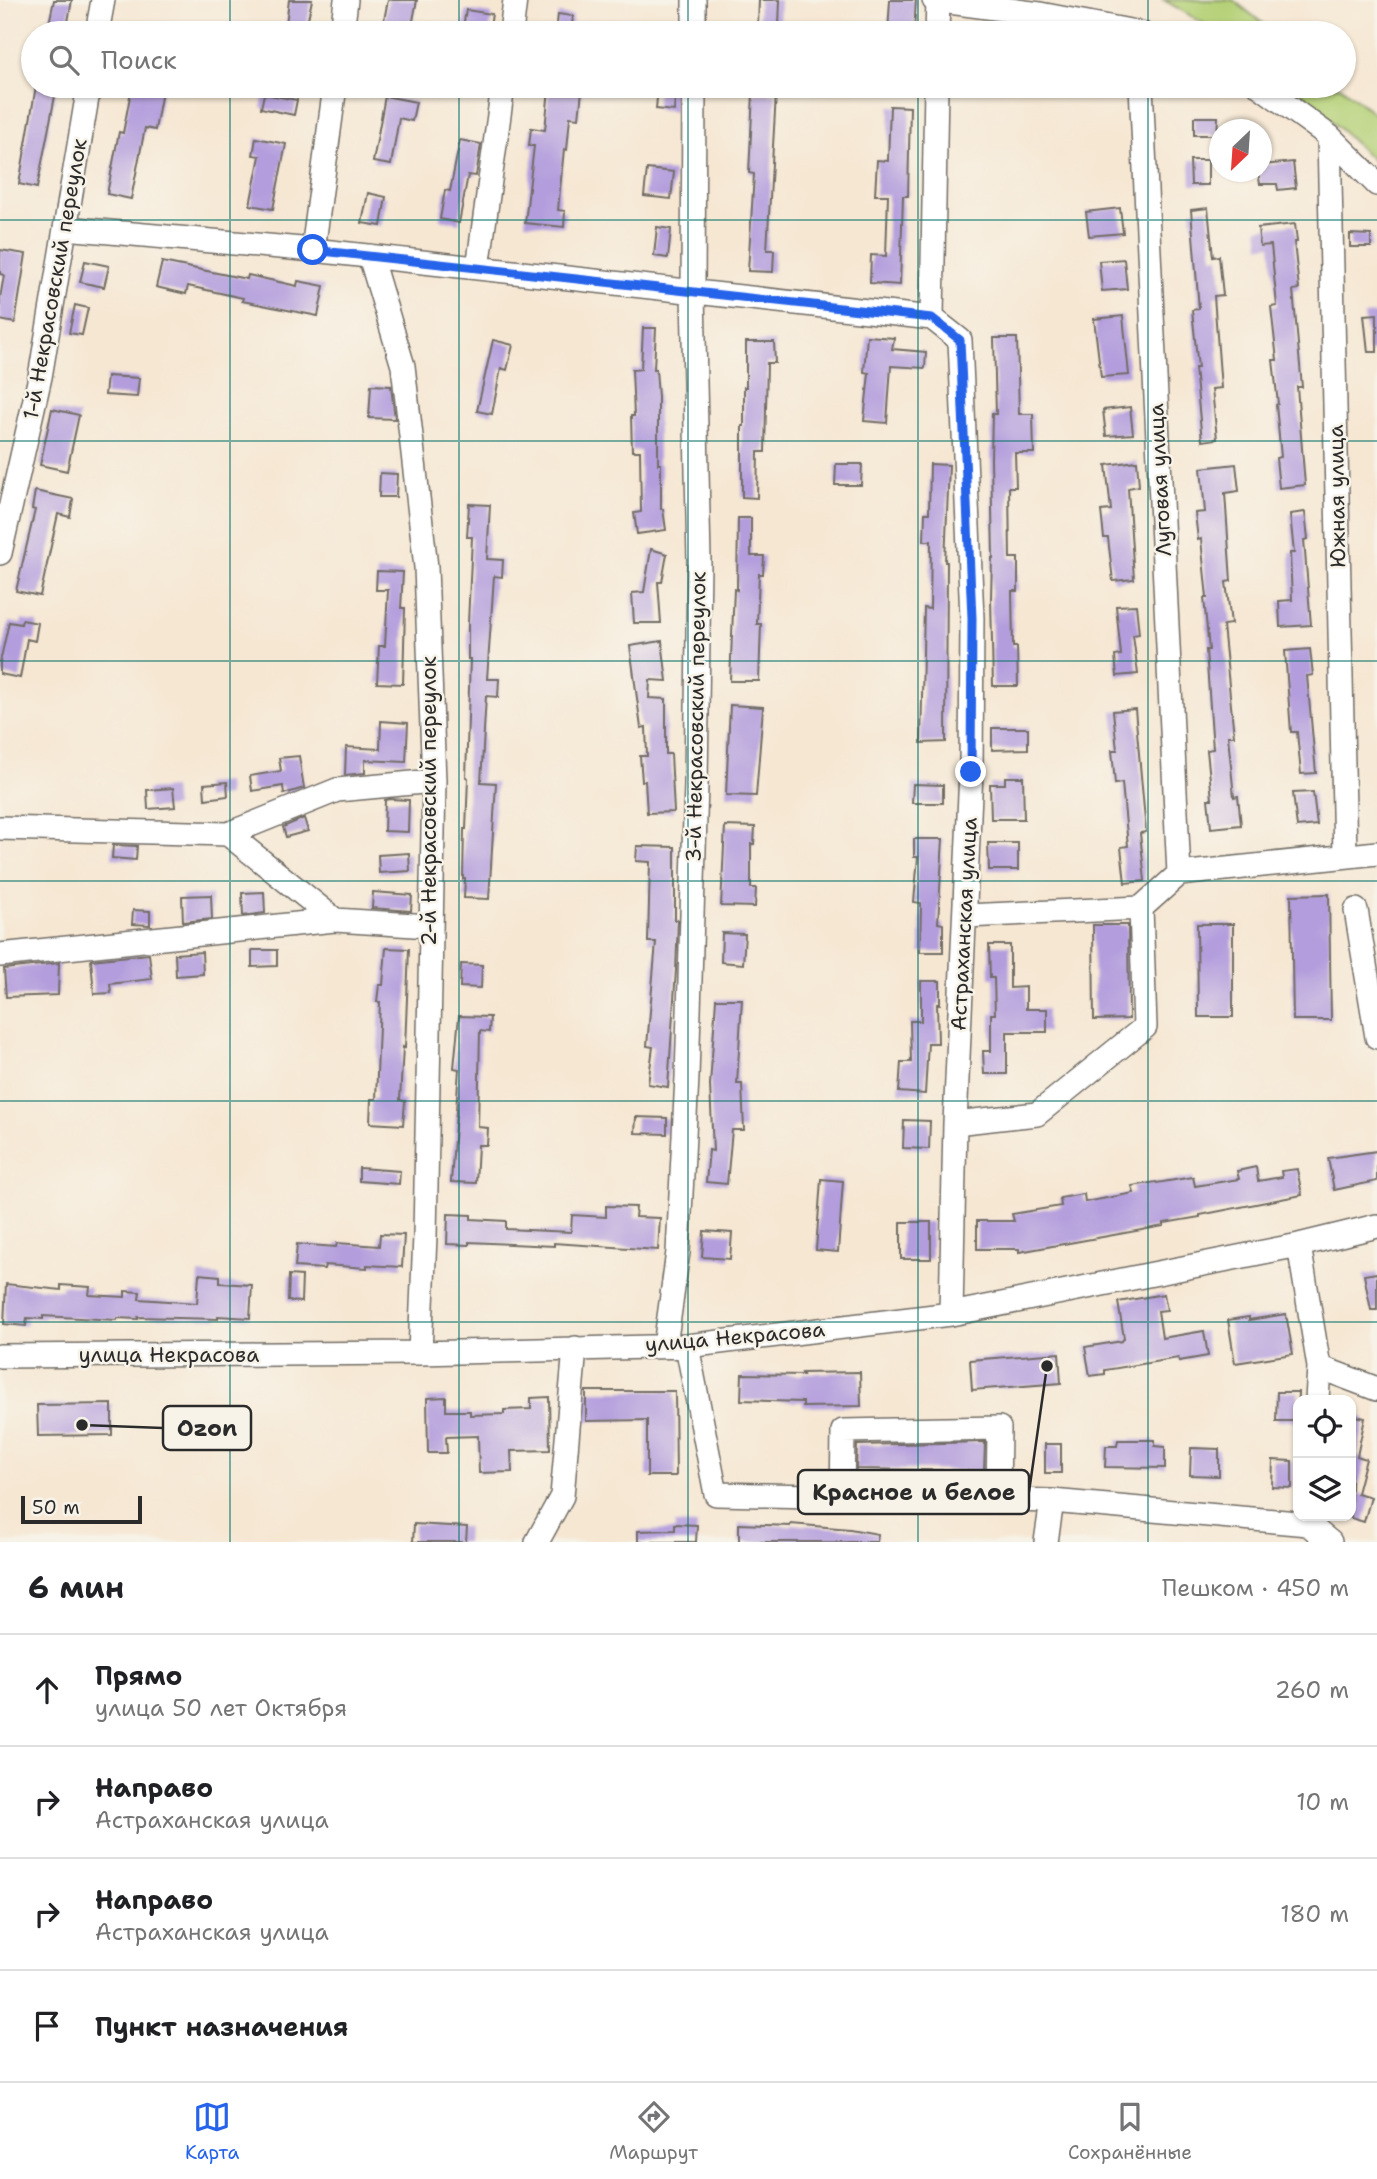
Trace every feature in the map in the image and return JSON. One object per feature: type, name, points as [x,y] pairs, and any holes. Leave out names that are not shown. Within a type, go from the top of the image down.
[{"type":"street","points":[[99,21],[103,0]]},
{"type":"street","points":[[343,21],[346,0]]},
{"type":"street","points":[[512,21],[515,0]]},
{"type":"street","points":[[694,0],[694,21]]},
{"type":"street","points":[[937,21],[936,1],[1076,21]]},
{"type":"street","name":"1-й Некрасовский переулок","points":[[0,553],[40,377],[87,98]]},
{"type":"street","points":[[313,250],[333,98]]},
{"type":"street","points":[[478,268],[501,98]]},
{"type":"street","name":"3-й Некрасовский переулок","points":[[694,98],[693,293],[699,560],[696,785],[676,1346],[716,1494],[842,1497]]},
{"type":"street","points":[[65,228],[313,250],[932,318],[936,98]]},
{"type":"street","name":"Луговая улица","points":[[1142,98],[1180,874]]},
{"type":"street","points":[[1277,98],[1329,136],[1377,184]]},
{"type":"street","name":"Южная улица","points":[[1329,136],[1345,856]]},
{"type":"street","name":"2-й Некрасовский переулок","points":[[370,256],[403,366],[426,567],[434,780],[425,1236],[420,1353]]},
{"type":"street","name":"Астраханская улица","points":[[932,318],[960,340],[972,618],[971,772],[955,1123],[951,1314]]},
{"type":"street","points":[[0,828],[228,834],[337,790],[434,780]]},
{"type":"street","points":[[228,834],[335,920]]},
{"type":"street","points":[[966,916],[1141,908],[1180,874],[1377,853]]},
{"type":"street","points":[[955,1123],[1037,1114],[1145,1027],[1141,908]]},
{"type":"street","points":[[1356,910],[1377,1037]]},
{"type":"street","points":[[0,956],[335,920],[430,926]]},
{"type":"street","name":"улица Некрасова","points":[[0,1356],[420,1353],[676,1346],[951,1314],[1298,1245],[1377,1226]]},
{"type":"street","points":[[1298,1245],[1319,1367],[1317,1395]]},
{"type":"street","points":[[537,1542],[562,1496],[575,1348]]},
{"type":"street","points":[[1319,1367],[1377,1389]]},
{"type":"street","points":[[998,1500],[999,1428],[844,1431],[842,1497],[998,1500],[1052,1501],[1293,1519]]},
{"type":"street","points":[[1046,1542],[1052,1501]]},
{"type":"street","points":[[1309,1521],[1330,1542]]},
{"type":"green space","points":[[1164,0],[1233,0],[1260,21],[1200,21]]},
{"type":"green space","points":[[1308,98],[1355,98],[1377,116],[1377,164]]},
{"type":"building","points":[[54,0],[72,0],[68,21],[50,21]]},
{"type":"building","points":[[289,0],[312,0],[308,21],[286,21]]},
{"type":"building","points":[[388,0],[417,0],[413,21],[384,21]]},
{"type":"building","points":[[759,0],[780,0],[779,21],[758,21]]},
{"type":"building","points":[[890,0],[916,0],[915,21],[889,21]]},
{"type":"building","points":[[466,10],[492,14],[491,21],[464,21]]},
{"type":"building","points":[[558,14],[573,16],[572,21],[557,21]]},
{"type":"building","points":[[34,98],[55,98],[37,188],[19,184]]},
{"type":"building","points":[[130,98],[161,98],[155,130],[145,128],[131,199],[107,194],[119,132],[123,133]]},
{"type":"building","points":[[263,98],[297,100],[294,115],[261,108]]},
{"type":"building","points":[[385,98],[416,102],[412,121],[399,118],[391,165],[373,162]]},
{"type":"building","points":[[548,98],[581,98],[579,118],[570,117],[567,150],[564,149],[558,210],[565,211],[564,227],[525,223],[534,146],[529,146],[531,128],[545,130]]},
{"type":"building","points":[[657,98],[675,98],[674,111],[656,109]]},
{"type":"building","points":[[753,98],[776,98],[767,250],[774,250],[773,272],[748,271],[754,174],[749,173]]},
{"type":"building","points":[[890,106],[910,107],[908,196],[903,196],[900,285],[870,283],[871,255],[886,256],[888,195],[875,195],[877,160],[888,161]]},
{"type":"building","points":[[1194,117],[1218,117],[1209,119],[1209,135],[1194,135]]},
{"type":"building","points":[[256,138],[286,144],[273,209],[250,205],[260,156],[253,155]]},
{"type":"building","points":[[460,140],[481,144],[476,176],[468,175],[459,223],[440,219],[445,190],[450,191]]},
{"type":"building","points":[[1190,160],[1208,160],[1208,185],[1191,185]]},
{"type":"building","points":[[1293,162],[1296,188],[1278,190],[1277,184],[1260,184],[1272,182],[1272,164]]},
{"type":"building","points":[[647,169],[674,172],[671,199],[644,196]]},
{"type":"building","points":[[368,193],[386,197],[381,226],[362,223]]},
{"type":"building","points":[[1120,208],[1123,233],[1089,236],[1086,212]]},
{"type":"building","points":[[1208,208],[1213,257],[1219,256],[1223,295],[1214,296],[1221,388],[1212,389],[1217,439],[1202,441],[1192,310],[1199,309],[1191,210]]},
{"type":"building","points":[[1295,224],[1297,242],[1294,242],[1299,289],[1293,290],[1302,387],[1297,387],[1305,485],[1279,488],[1276,458],[1281,457],[1273,360],[1277,360],[1271,307],[1277,306],[1271,245],[1260,246],[1258,228]]},
{"type":"building","points":[[657,227],[671,229],[668,258],[654,256]]},
{"type":"building","points":[[1350,234],[1371,235],[1371,247],[1350,247]]},
{"type":"building","points":[[0,250],[26,254],[15,323],[0,320],[4,275],[0,274]]},
{"type":"building","points":[[1124,259],[1127,289],[1102,291],[1099,261]]},
{"type":"building","points":[[85,261],[109,266],[104,287],[80,282]]},
{"type":"building","points":[[162,262],[247,279],[248,275],[297,286],[298,281],[324,286],[318,316],[242,301],[243,298],[188,286],[186,294],[156,287]]},
{"type":"building","points":[[75,305],[88,308],[82,335],[69,333]]},
{"type":"building","points":[[1377,314],[1377,352],[1368,352],[1364,315]]},
{"type":"building","points":[[1123,316],[1129,375],[1101,377],[1094,319]]},
{"type":"building","points":[[643,328],[656,328],[654,369],[658,397],[658,464],[661,464],[661,509],[666,530],[637,534],[634,513],[641,512],[640,451],[632,451],[632,370],[641,369]]},
{"type":"building","points":[[867,336],[894,338],[892,349],[926,352],[925,368],[891,366],[887,423],[864,421],[869,373],[864,372]]},
{"type":"building","points":[[994,338],[1017,338],[1019,414],[1033,414],[1034,453],[1015,453],[1016,487],[1009,487],[1010,558],[1018,558],[1018,591],[1012,591],[1013,647],[1017,647],[1018,686],[993,686],[991,459],[992,414],[996,414]]},
{"type":"building","points":[[493,340],[513,345],[507,370],[501,368],[492,414],[477,411]]},
{"type":"building","points":[[746,342],[774,342],[775,363],[767,363],[765,452],[758,452],[757,498],[742,497]]},
{"type":"building","points":[[107,376],[139,378],[137,397],[105,395]]},
{"type":"building","points":[[371,385],[391,386],[395,419],[369,418]]},
{"type":"building","points":[[1130,407],[1133,434],[1106,436],[1103,410]]},
{"type":"building","points":[[52,409],[79,415],[67,471],[40,465]]},
{"type":"building","points":[[1137,461],[1139,486],[1128,488],[1134,579],[1113,581],[1108,538],[1104,538],[1101,511],[1111,510],[1106,465]]},
{"type":"building","points":[[836,464],[862,464],[861,485],[835,485]]},
{"type":"building","points":[[930,464],[949,465],[945,562],[946,742],[921,743],[924,608],[930,609],[931,541],[924,541],[925,513],[929,513]]},
{"type":"building","points":[[1236,464],[1239,491],[1225,493],[1231,581],[1226,582],[1231,624],[1223,625],[1234,736],[1228,736],[1234,797],[1238,796],[1241,825],[1211,828],[1208,799],[1212,799],[1207,750],[1213,749],[1206,650],[1209,650],[1204,598],[1207,598],[1201,539],[1198,540],[1195,513],[1205,512],[1201,468]]},
{"type":"building","points":[[380,473],[397,474],[396,497],[379,497]]},
{"type":"building","points":[[35,491],[73,499],[70,517],[58,514],[40,596],[16,591],[35,510],[32,509]]},
{"type":"building","points":[[469,504],[490,505],[487,559],[503,560],[502,577],[494,576],[487,679],[499,679],[498,697],[486,696],[481,782],[496,783],[489,899],[464,898],[463,879],[468,778],[468,623],[472,537],[467,537]]},
{"type":"building","points":[[1305,512],[1308,539],[1304,540],[1311,625],[1280,627],[1279,601],[1292,600],[1290,553],[1294,553],[1290,514]]},
{"type":"building","points":[[738,518],[751,518],[751,556],[764,556],[763,574],[759,574],[757,624],[761,624],[759,681],[730,681],[734,589],[737,590]]},
{"type":"building","points":[[651,549],[667,554],[662,582],[658,582],[661,623],[634,623],[632,593],[644,592]]},
{"type":"building","points":[[377,571],[403,572],[403,684],[377,683],[379,646],[385,646],[388,590],[376,590]]},
{"type":"building","points":[[1136,605],[1139,634],[1133,635],[1138,674],[1117,676],[1115,656],[1121,655],[1116,606]]},
{"type":"building","points":[[22,620],[38,623],[35,641],[27,639],[20,678],[0,674],[9,622],[21,624]]},
{"type":"building","points":[[662,641],[667,681],[650,680],[649,698],[666,699],[666,754],[671,754],[674,812],[647,813],[640,756],[647,756],[646,727],[641,728],[630,646]]},
{"type":"building","points":[[1310,649],[1313,675],[1307,676],[1316,773],[1301,774],[1297,732],[1291,732],[1285,651]]},
{"type":"building","points":[[730,705],[763,707],[756,796],[726,795]]},
{"type":"building","points":[[1135,709],[1146,832],[1140,833],[1145,881],[1125,883],[1121,847],[1128,846],[1122,783],[1115,784],[1112,750],[1117,750],[1113,711]]},
{"type":"building","points":[[381,721],[408,723],[406,762],[365,760],[365,773],[345,775],[346,747],[380,749]]},
{"type":"building","points":[[992,728],[1028,728],[1028,749],[992,750]]},
{"type":"building","points":[[299,756],[304,788],[284,794],[283,786],[252,791],[250,776],[281,771],[279,758]]},
{"type":"building","points":[[1005,777],[1023,777],[1024,819],[991,819],[990,784],[1005,784]]},
{"type":"building","points":[[227,782],[228,796],[205,799],[204,784]]},
{"type":"building","points":[[913,784],[943,785],[943,803],[912,803]]},
{"type":"building","points":[[173,788],[175,807],[148,809],[147,790]]},
{"type":"building","points":[[1313,792],[1317,825],[1297,827],[1293,793]]},
{"type":"building","points":[[385,800],[409,800],[408,832],[384,831]]},
{"type":"building","points":[[304,818],[308,831],[286,837],[283,827]]},
{"type":"building","points":[[725,826],[755,827],[754,844],[751,844],[751,888],[756,888],[755,907],[721,906]]},
{"type":"building","points":[[914,839],[943,839],[938,923],[943,924],[943,952],[920,952],[921,903],[914,902],[918,857],[914,857]]},
{"type":"building","points":[[988,843],[1018,843],[1018,870],[989,870]]},
{"type":"building","points":[[113,845],[137,846],[136,860],[112,858]]},
{"type":"building","points":[[637,846],[675,847],[675,920],[678,920],[668,1087],[648,1084],[653,1047],[647,1046],[656,942],[648,942],[650,862],[636,861]]},
{"type":"building","points":[[409,853],[410,871],[379,873],[378,855]]},
{"type":"building","points":[[264,892],[265,913],[243,916],[242,893]]},
{"type":"building","points":[[373,892],[412,895],[411,911],[372,908]]},
{"type":"building","points":[[1329,894],[1331,1020],[1293,1020],[1291,895]]},
{"type":"building","points":[[211,895],[212,919],[183,922],[182,896]]},
{"type":"building","points":[[133,910],[150,911],[150,925],[132,924]]},
{"type":"building","points":[[1197,924],[1233,924],[1233,1017],[1198,1017]]},
{"type":"building","points":[[1093,925],[1128,925],[1129,1019],[1094,1020]]},
{"type":"building","points":[[722,933],[745,934],[743,964],[721,962]]},
{"type":"building","points":[[989,945],[1010,945],[1010,988],[1026,987],[1026,1009],[1047,1009],[1047,1032],[1007,1032],[1007,1074],[984,1074],[983,1051],[991,1051],[991,1014],[995,1014],[994,978],[990,978]]},
{"type":"building","points":[[386,948],[409,949],[400,1100],[405,1101],[403,1125],[370,1123],[371,1099],[376,1099],[380,1002],[377,1002],[379,985],[383,985]]},
{"type":"building","points":[[252,950],[277,950],[277,966],[252,967]]},
{"type":"building","points":[[202,952],[203,974],[176,976],[175,954]]},
{"type":"building","points":[[149,954],[152,979],[110,984],[111,993],[94,994],[91,960]]},
{"type":"building","points":[[59,963],[58,995],[6,997],[4,969]]},
{"type":"building","points":[[461,964],[482,965],[481,988],[460,987]]},
{"type":"building","points":[[921,981],[940,981],[940,1004],[937,1004],[938,1043],[928,1043],[925,1094],[899,1092],[901,1062],[911,1062],[910,1021],[921,1021]]},
{"type":"building","points":[[716,999],[742,999],[737,1084],[742,1084],[744,1130],[732,1130],[727,1184],[706,1182],[709,1150],[713,1151],[710,1085]]},
{"type":"building","points":[[459,1016],[490,1017],[489,1032],[480,1031],[478,1127],[488,1128],[487,1145],[478,1145],[476,1183],[451,1182],[459,1069],[454,1068]]},
{"type":"building","points":[[636,1117],[667,1118],[667,1134],[635,1133]]},
{"type":"building","points":[[904,1120],[930,1121],[929,1149],[903,1148]]},
{"type":"building","points":[[1377,1151],[1377,1181],[1334,1190],[1328,1158]]},
{"type":"building","points":[[1256,1167],[1258,1181],[1282,1177],[1281,1171],[1297,1169],[1302,1195],[1164,1223],[1164,1226],[1019,1252],[1019,1249],[977,1249],[977,1221],[1014,1221],[1012,1214],[1061,1206],[1060,1198],[1084,1194],[1085,1202],[1134,1193],[1132,1186],[1156,1182],[1193,1177],[1195,1186],[1239,1179],[1237,1171]]},
{"type":"building","points":[[359,1168],[400,1171],[399,1184],[359,1181]]},
{"type":"building","points":[[821,1179],[843,1181],[838,1252],[816,1250]]},
{"type":"building","points":[[606,1206],[636,1207],[635,1217],[660,1218],[658,1250],[554,1243],[554,1246],[469,1242],[469,1245],[447,1244],[448,1214],[471,1215],[471,1219],[506,1221],[506,1229],[571,1232],[572,1215],[606,1217]]},
{"type":"building","points":[[901,1222],[931,1222],[931,1259],[901,1259]]},
{"type":"building","points":[[704,1231],[732,1233],[730,1259],[702,1257]]},
{"type":"building","points":[[380,1234],[404,1235],[402,1267],[295,1267],[297,1244],[379,1246]]},
{"type":"building","points":[[1377,1273],[1377,1310],[1371,1310],[1364,1275]]},
{"type":"building","points":[[199,1274],[220,1276],[220,1283],[252,1285],[250,1318],[138,1317],[116,1320],[43,1316],[43,1319],[27,1318],[26,1326],[4,1324],[6,1284],[61,1290],[61,1285],[90,1287],[89,1295],[125,1297],[125,1291],[140,1292],[139,1299],[197,1303]]},
{"type":"building","points":[[289,1275],[302,1276],[301,1302],[288,1301]]},
{"type":"building","points":[[1164,1294],[1167,1310],[1158,1311],[1162,1338],[1204,1331],[1208,1356],[1105,1370],[1105,1374],[1090,1376],[1085,1347],[1122,1341],[1124,1338],[1118,1302]]},
{"type":"building","points":[[1286,1314],[1293,1354],[1235,1363],[1228,1320],[1249,1317],[1249,1320]]},
{"type":"building","points":[[1059,1353],[1061,1383],[972,1390],[970,1360]]},
{"type":"building","points":[[860,1372],[861,1406],[803,1407],[803,1402],[741,1400],[742,1374]]},
{"type":"building","points":[[586,1391],[675,1391],[676,1476],[647,1476],[647,1420],[586,1421]]},
{"type":"building","points":[[1277,1392],[1298,1392],[1298,1395],[1293,1395],[1293,1421],[1276,1421]]},
{"type":"building","points":[[446,1397],[446,1411],[470,1411],[470,1415],[504,1414],[504,1410],[531,1409],[531,1398],[549,1397],[550,1450],[511,1451],[512,1472],[479,1473],[478,1436],[446,1437],[447,1453],[428,1453],[427,1398]]},
{"type":"building","points":[[112,1404],[112,1435],[38,1436],[37,1405]]},
{"type":"building","points":[[1356,1416],[1365,1418],[1357,1456],[1366,1459],[1357,1493],[1371,1497],[1364,1522],[1356,1520]]},
{"type":"building","points":[[1118,1440],[1155,1440],[1155,1446],[1165,1447],[1165,1468],[1105,1467],[1106,1446],[1117,1446]]},
{"type":"building","points":[[985,1442],[984,1471],[856,1469],[857,1445]]},
{"type":"building","points":[[1045,1444],[1061,1444],[1061,1473],[1045,1473]]},
{"type":"building","points":[[1191,1448],[1219,1449],[1219,1476],[1190,1475]]},
{"type":"building","points":[[1273,1460],[1292,1461],[1292,1488],[1272,1487]]},
{"type":"building","points":[[414,1524],[467,1527],[466,1542],[413,1542]]},
{"type":"building","points":[[675,1524],[697,1525],[696,1542],[638,1542],[638,1531],[675,1530]]},
{"type":"building","points":[[739,1524],[791,1524],[878,1534],[877,1542],[739,1542]]},
{"type":"place","name":"Красное и белое","points":[[1047,1366]]},
{"type":"place","name":"Ozon","points":[[82,1425]]},
{"type":"route","points":[[313,250],[932,318],[960,340],[972,618],[971,772]]}]
